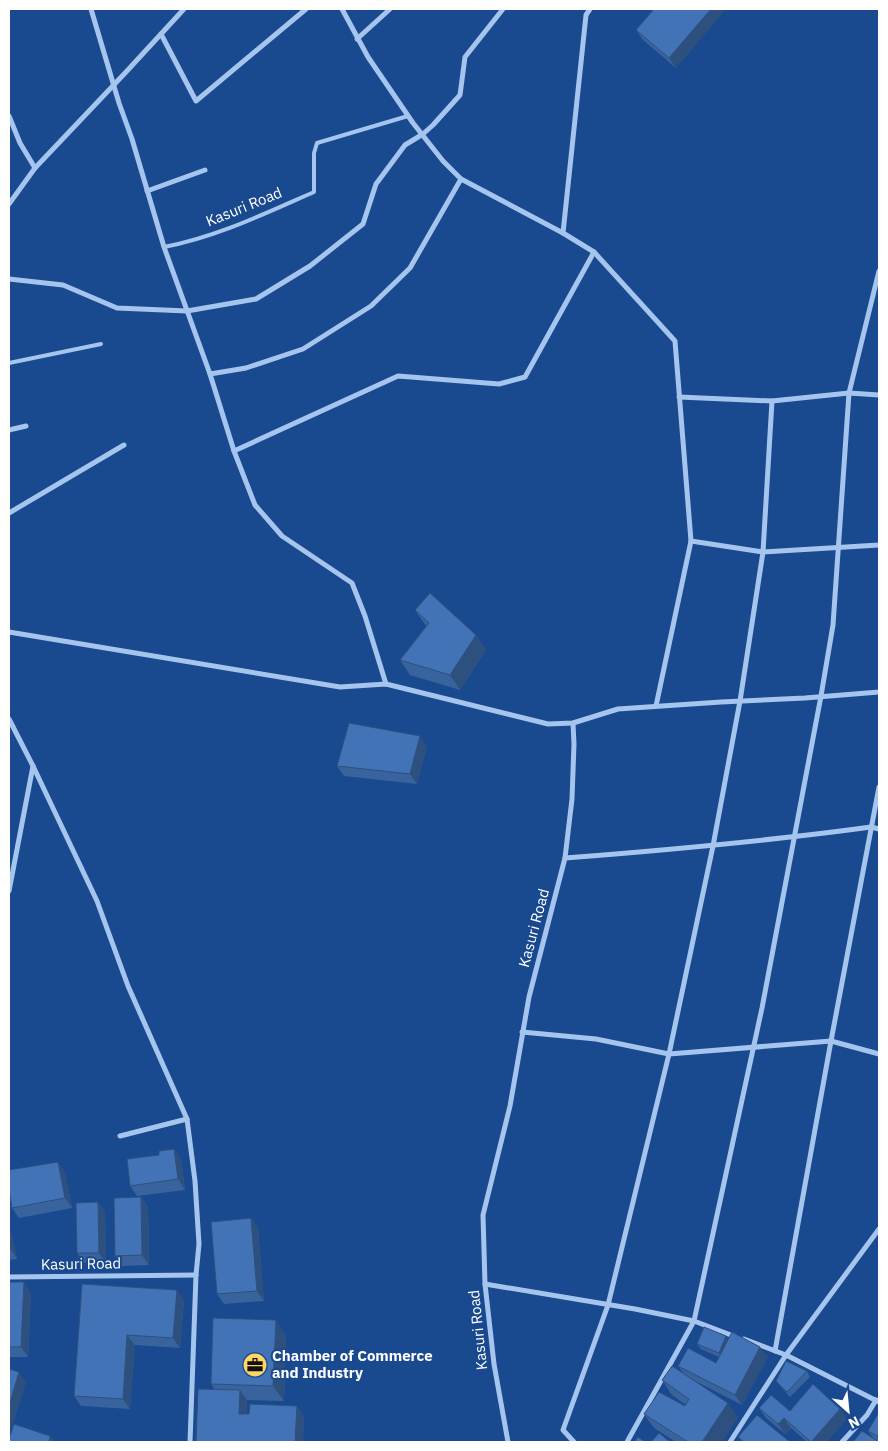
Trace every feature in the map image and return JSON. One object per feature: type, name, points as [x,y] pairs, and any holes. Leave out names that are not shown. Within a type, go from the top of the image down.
[{"type":"street","points":[[91,9],[164,247],[210,374],[234,451],[255,505],[282,536],[352,583],[365,616],[386,684]]},
{"type":"street","points":[[9,204],[35,168],[98,100],[114,86],[184,9]]},
{"type":"street","points":[[161,34],[196,101],[306,9]]},
{"type":"street","points":[[342,9],[357,38],[408,116],[443,162],[461,179],[563,233],[594,252],[674,341],[690,541],[656,706]]},
{"type":"street","points":[[357,38],[390,9]]},
{"type":"street","points":[[9,279],[63,285],[118,308],[187,311],[256,299],[310,266],[363,224],[376,184],[405,145],[434,126],[460,95],[465,57],[503,9]]},
{"type":"street","points":[[563,233],[586,15],[590,9]]},
{"type":"street","points":[[9,116],[20,143],[35,168]]},
{"type":"street","points":[[147,191],[205,170]]},
{"type":"street","points":[[210,374],[246,368],[303,349],[371,306],[410,268],[461,179]]},
{"type":"street","points":[[234,451],[398,376],[499,384],[525,377],[594,252]]},
{"type":"street","points":[[628,1442],[694,1321],[754,1047],[795,837],[833,625],[849,393],[879,271]]},
{"type":"street","points":[[679,398],[772,402],[849,393],[879,395]]},
{"type":"street","points":[[574,1442],[563,1430],[608,1305],[669,1054],[714,846],[740,701],[763,552],[772,402]]},
{"type":"street","points":[[9,430],[26,426]]},
{"type":"street","points":[[9,513],[124,445]]},
{"type":"street","points":[[690,541],[763,552],[879,545]]},
{"type":"street","points":[[9,632],[340,687],[386,684],[548,724],[573,723],[618,709],[879,692]]},
{"type":"street","points":[[9,719],[97,901],[128,986],[187,1119],[195,1181],[200,1244],[196,1274],[190,1442]]},
{"type":"street","name":"Kasuri Road","points":[[508,1442],[494,1364],[485,1284],[483,1215],[510,1106],[528,997],[565,858],[572,798],[573,723]]},
{"type":"street","points":[[9,891],[33,766]]},
{"type":"street","points":[[775,1351],[830,1042],[879,787]]},
{"type":"street","points":[[565,858],[714,846],[871,827],[879,829]]},
{"type":"street","points":[[522,1032],[596,1039],[669,1054],[830,1042],[879,1054]]},
{"type":"street","points":[[120,1136],[187,1119]]},
{"type":"street","points":[[730,1442],[786,1354],[879,1229]]},
{"type":"street","name":"Kasuri Road","points":[[9,1277],[196,1274]]},
{"type":"street","points":[[485,1284],[694,1321],[786,1354],[878,1401],[842,1442]]},
{"type":"lane","name":"Kasuri Road","points":[[164,247],[182,244],[236,226],[314,192],[314,153],[317,144],[408,116]]},
{"type":"lane","points":[[9,363],[101,344]]},
{"type":"building","points":[[654,9],[711,9],[669,58],[636,30]]},
{"type":"building","points":[[430,593],[476,635],[450,675],[400,660],[429,623],[415,610]]},
{"type":"building","points":[[349,723],[420,736],[410,774],[337,766]]},
{"type":"building","points":[[174,1149],[178,1179],[130,1186],[127,1159],[159,1155],[159,1151]]},
{"type":"building","points":[[58,1162],[65,1198],[12,1208],[9,1190],[9,1170]]},
{"type":"building","points":[[141,1197],[142,1255],[115,1256],[114,1198]]},
{"type":"building","points":[[98,1202],[99,1253],[77,1253],[76,1203]]},
{"type":"building","points":[[251,1218],[257,1291],[217,1294],[211,1222]]},
{"type":"building","points":[[9,1282],[24,1282],[21,1347],[9,1347]]},
{"type":"building","points":[[82,1284],[177,1290],[173,1338],[127,1335],[123,1399],[74,1396]]},
{"type":"building","points":[[213,1318],[276,1320],[273,1386],[211,1384]]},
{"type":"building","points":[[704,1327],[726,1336],[719,1353],[697,1344]]},
{"type":"building","points":[[732,1332],[760,1347],[735,1395],[678,1366],[688,1348],[716,1363]]},
{"type":"building","points":[[786,1361],[807,1371],[787,1392],[776,1381]]},
{"type":"building","points":[[672,1366],[728,1403],[702,1442],[688,1442],[644,1414],[659,1392],[685,1406],[689,1399],[662,1380]]},
{"type":"building","points":[[9,1369],[19,1372],[9,1406]]},
{"type":"building","points":[[813,1384],[840,1409],[811,1442],[784,1418],[778,1424],[759,1408],[771,1395],[790,1411]]},
{"type":"building","points":[[198,1389],[240,1390],[239,1414],[249,1414],[250,1404],[297,1406],[295,1442],[196,1442]]},
{"type":"building","points":[[879,1412],[879,1437],[868,1431]]},
{"type":"building","points":[[757,1415],[790,1442],[744,1442],[738,1437]]},
{"type":"building","points":[[14,1424],[50,1436],[49,1442],[9,1442]]},
{"type":"building","points":[[862,1431],[879,1442],[853,1442]]},
{"type":"building","points":[[659,1433],[670,1442],[651,1442]]},
{"type":"building","points":[[638,1437],[645,1442],[634,1442]]},
{"type":"place","name":"Chamber of Commerce and Industry","points":[[255,1365]]}]
